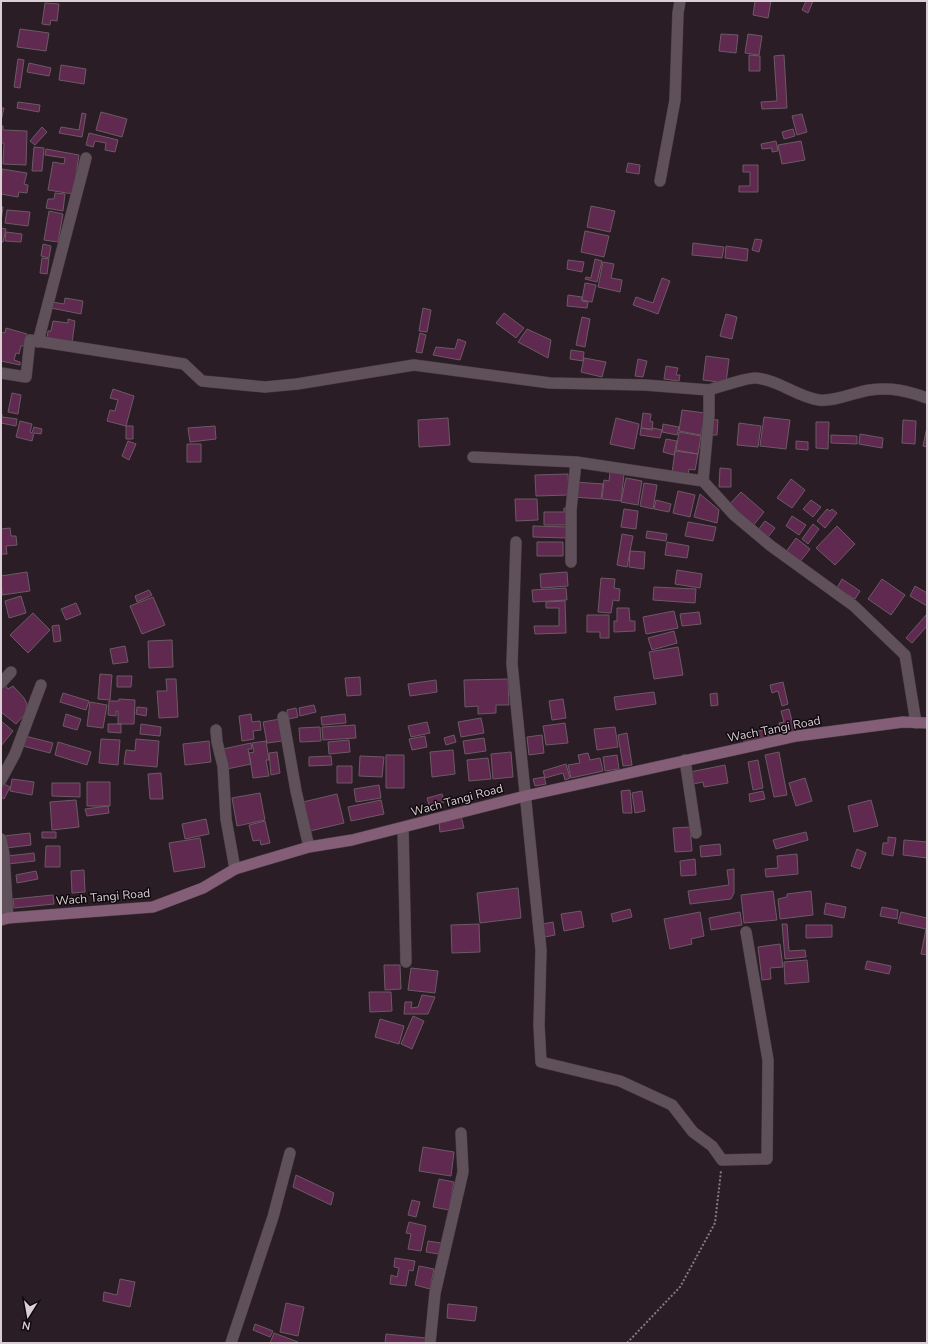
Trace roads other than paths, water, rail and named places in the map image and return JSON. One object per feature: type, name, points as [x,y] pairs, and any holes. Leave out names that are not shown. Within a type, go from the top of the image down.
[{"type":"main road","name":"Wach Tangi Road","points":[[5,919],[153,907],[203,888],[235,870],[309,847],[352,840],[525,796],[797,736],[903,722],[922,723]]},
{"type":"street","points":[[660,181],[675,100],[678,13],[680,1]]},
{"type":"street","points":[[38,342],[86,158]]},
{"type":"street","points":[[1,373],[26,377],[30,340],[184,364],[202,381],[265,387],[297,384],[414,365],[550,383],[645,385],[709,390],[754,377],[768,380],[800,394],[820,400],[870,390],[896,388],[927,398]]},
{"type":"street","points":[[703,481],[709,415],[709,390]]},
{"type":"street","points":[[473,457],[576,462],[703,481],[734,515],[771,546],[854,606],[905,655],[922,723]]},
{"type":"street","points":[[571,562],[571,510],[576,462]]},
{"type":"street","points":[[516,542],[512,664],[541,950],[539,1025],[541,1062],[620,1081],[672,1104],[693,1132],[712,1146],[722,1160],[767,1160],[768,1060],[746,932]]},
{"type":"street","points":[[1,683],[11,672]]},
{"type":"street","points":[[1,780],[15,754],[41,685]]},
{"type":"street","points":[[283,717],[296,791],[309,847]]},
{"type":"street","points":[[216,730],[216,742],[224,766],[226,819],[235,870]]},
{"type":"street","points":[[685,760],[696,833]]},
{"type":"street","points":[[403,828],[406,962]]},
{"type":"street","points":[[1,839],[4,854],[5,919]]},
{"type":"street","points":[[430,1343],[435,1293],[463,1172],[461,1133]]},
{"type":"street","points":[[231,1343],[273,1217],[290,1153]]}]
